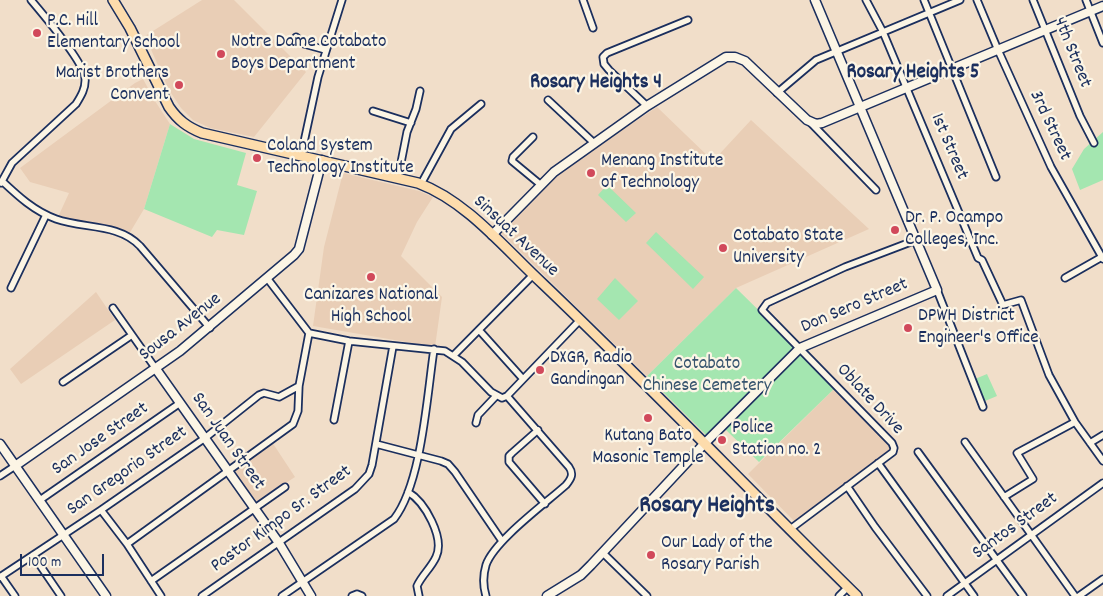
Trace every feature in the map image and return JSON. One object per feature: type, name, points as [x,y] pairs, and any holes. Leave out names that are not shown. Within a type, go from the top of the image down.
[{"type":"main road","name":"Sinsuat Avenue","points":[[113,0],[130,28],[169,107],[182,123],[202,133],[421,184],[450,199],[469,214],[580,320],[857,596]]},
{"type":"street","points":[[31,0],[79,64],[85,77],[84,85],[82,94],[76,104],[12,163],[1,183],[46,215],[116,232],[130,238],[140,246],[210,328]]},
{"type":"street","points":[[301,156],[318,78],[342,0]]},
{"type":"street","points":[[583,0],[593,28]]},
{"type":"street","points":[[815,0],[937,290],[983,407]]},
{"type":"street","name":"1st Street","points":[[866,0],[883,32],[978,258],[982,260],[1003,305],[1022,300],[1049,375],[1075,422]]},
{"type":"street","points":[[924,0],[996,177]]},
{"type":"street","points":[[777,93],[816,60],[960,0]]},
{"type":"street","name":"3rd Street","points":[[977,0],[1050,167],[1102,258]]},
{"type":"street","name":"4th Street","points":[[1033,0],[1080,116],[1094,143]]},
{"type":"street","points":[[1086,0],[1103,43]]},
{"type":"street","points":[[811,123],[822,123],[1103,6]]},
{"type":"street","points":[[648,106],[609,70],[604,64],[603,57],[607,53],[688,20]]},
{"type":"street","points":[[296,37],[309,46],[326,50]]},
{"type":"street","points":[[492,235],[554,172],[648,106],[719,60],[731,56],[745,61],[811,123],[876,190]]},
{"type":"street","points":[[398,178],[407,132],[416,109],[420,91]]},
{"type":"street","points":[[548,100],[594,143]]},
{"type":"street","points":[[421,184],[452,129],[481,104]]},
{"type":"street","points":[[373,111],[411,123]]},
{"type":"street","points":[[533,137],[513,157],[512,161],[541,185]]},
{"type":"street","name":"Sousa Avenue","points":[[0,476],[156,369],[210,328],[294,255],[299,249],[322,160]]},
{"type":"street","points":[[11,288],[46,215]]},
{"type":"street","points":[[800,348],[762,310],[767,303],[845,267],[916,240]]},
{"type":"street","points":[[1065,278],[1102,258]]},
{"type":"street","points":[[454,356],[533,275]]},
{"type":"street","points":[[267,278],[309,333],[349,341],[434,349],[446,351],[454,356],[538,430],[569,467],[572,476],[571,480],[502,541],[491,554],[484,572],[486,596]]},
{"type":"street","name":"Don Sero Street","points":[[547,596],[581,574],[603,553],[704,444],[800,348],[937,290]]},
{"type":"street","name":"San Juan Street","points":[[113,308],[279,543],[312,596]]},
{"type":"street","points":[[476,423],[478,414],[523,379],[580,320]]},
{"type":"street","points":[[479,330],[523,379]]},
{"type":"street","points":[[127,544],[293,424],[298,411],[299,386],[309,333]]},
{"type":"street","points":[[64,382],[132,335]]},
{"type":"street","points":[[334,420],[349,341]]},
{"type":"street","name":"Pastor Kimpo Sr. Street","points":[[202,596],[363,482],[369,474],[372,465],[393,346]]},
{"type":"street","name":"Oblate Drive","points":[[789,530],[893,452],[894,448],[892,443],[800,348]]},
{"type":"street","points":[[282,596],[394,519],[404,504],[419,455],[434,349]]},
{"type":"street","name":"San Gregorio Street","points":[[1,577],[204,438],[259,395],[279,397],[299,386]]},
{"type":"street","name":"San Jose Street","points":[[40,500],[180,403]]},
{"type":"street","points":[[1004,497],[1033,479],[1017,453],[1075,422],[1103,461]]},
{"type":"street","points":[[538,430],[509,456],[509,462],[545,504]]},
{"type":"street","points":[[1090,442],[1103,435]]},
{"type":"street","points":[[965,442],[1075,596]]},
{"type":"street","points":[[0,444],[106,596]]},
{"type":"street","points":[[376,444],[441,460],[448,464],[502,541]]},
{"type":"street","points":[[918,452],[1022,596]]},
{"type":"street","points":[[878,463],[974,596]]},
{"type":"street","name":"Santos Street","points":[[947,596],[1103,483]]},
{"type":"street","points":[[847,486],[927,596]]},
{"type":"street","points":[[151,581],[285,487]]},
{"type":"street","points":[[408,492],[421,503],[434,526],[439,541],[437,555],[431,568],[417,586],[420,596]]},
{"type":"street","points":[[101,510],[127,544],[161,596]]},
{"type":"street","points":[[603,553],[647,596]]},
{"type":"street","points":[[34,556],[61,596]]},
{"type":"street","points":[[1,577],[15,596]]},
{"type":"street","points":[[1079,596],[1103,579]]},
{"type":"street","points":[[839,596],[848,587]]},
{"type":"street","points":[[352,596],[357,594],[362,596]]},
{"type":"shaded area","name":"Notre Dame Cotabato Boys Department","points":[[202,0],[234,0],[306,72],[254,137],[210,128],[193,120],[181,108],[169,90],[145,36]]},
{"type":"shaded area","points":[[143,79],[170,124],[144,209],[129,234],[116,228],[58,217],[69,193],[30,182],[20,168]]},
{"type":"shaded area","name":"Cotabato State University","points":[[657,107],[713,161],[751,120],[869,229],[736,288],[647,376],[500,232],[559,172]]},
{"type":"shaded area","name":"Canizares National High School","points":[[343,173],[419,191],[433,197],[417,222],[401,256],[442,297],[435,347],[313,326],[324,247]]},
{"type":"shaded area","points":[[96,292],[115,320],[21,384],[10,369]]},
{"type":"shaded area","points":[[834,389],[891,445],[891,450],[794,521],[748,474]]},
{"type":"shaded area","points":[[272,442],[295,477],[254,504],[231,470]]},
{"type":"green space","points":[[170,124],[194,139],[246,153],[237,185],[257,191],[244,235],[217,230],[212,237],[144,209]]},
{"type":"green space","points":[[1103,132],[1103,180],[1080,190],[1072,169],[1084,149]]},
{"type":"green space","points":[[607,185],[636,213],[626,222],[598,195]]},
{"type":"green space","points":[[656,232],[704,277],[693,289],[646,243]]},
{"type":"green space","points":[[615,278],[638,301],[619,320],[597,299]]},
{"type":"green space","name":"Cotabato Chinese Cemetery","points":[[736,288],[795,346],[707,436],[647,376]]},
{"type":"green space","points":[[801,352],[836,387],[759,462],[725,429]]},
{"type":"green space","points":[[987,374],[997,396],[985,401],[975,379]]},
{"type":"place","name":"P.C. Hill Elementary School","points":[[37,33]]},
{"type":"place","name":"Notre Dame Cotabato Boys Department","points":[[221,54]]},
{"type":"place","name":"Marist Brothers Convent","points":[[179,85]]},
{"type":"place","name":"Coland System Technology Institute","points":[[257,158]]},
{"type":"place","name":"Menang Institute of Technology","points":[[591,173]]},
{"type":"place","name":"Dr. P. Ocampo Colleges, Inc.","points":[[895,230]]},
{"type":"place","name":"Cotabato State University","points":[[723,248]]},
{"type":"place","name":"Canizares National High School","points":[[371,277]]},
{"type":"place","name":"DPWH District Engineer's Office","points":[[908,328]]},
{"type":"place","name":"DXGR, Radio Gandingan","points":[[540,370]]},
{"type":"place","name":"Kutang Bato Masonic Temple","points":[[648,418]]},
{"type":"place","name":"Police Station no. 2","points":[[722,440]]},
{"type":"place","name":"Our Lady of the Rosary Parish","points":[[651,555]]},
{"type":"district","name":"Rosary Heights 5","points":[[913,74]]},
{"type":"district","name":"Rosary Heights 4","points":[[596,84]]},
{"type":"district","name":"Rosary Heights","points":[[707,508]]}]
